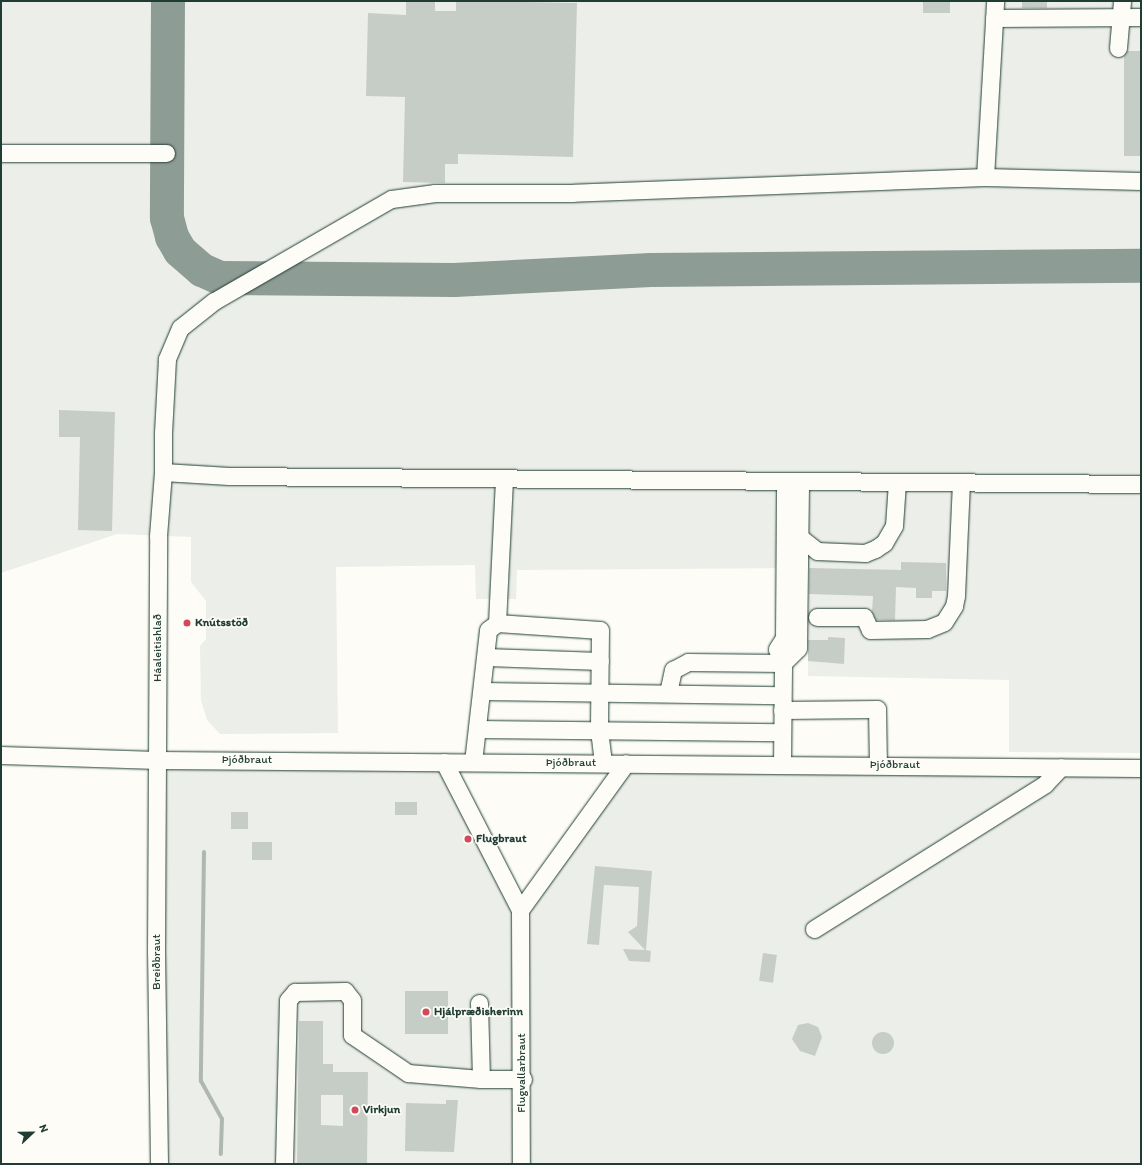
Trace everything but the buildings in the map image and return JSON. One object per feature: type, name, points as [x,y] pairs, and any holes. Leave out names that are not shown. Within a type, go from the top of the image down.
[{"type":"street","points":[[1118,48],[1122,1]]},
{"type":"street","points":[[985,177],[995,9],[1121,19],[1141,17]]},
{"type":"street","points":[[1,153],[166,154]]},
{"type":"street","name":"Háaleitishlað","points":[[157,760],[158,536],[163,472],[167,358],[180,328],[214,301],[391,198],[435,193],[573,193],[985,177],[1141,181]]},
{"type":"street","points":[[163,472],[229,476],[1141,484]]},
{"type":"street","points":[[497,623],[504,478]]},
{"type":"street","points":[[782,764],[783,663],[777,649],[784,638],[785,523],[792,481]]},
{"type":"street","points":[[668,693],[673,670],[688,662],[783,663],[798,648],[799,539],[792,481]]},
{"type":"street","points":[[785,523],[799,539],[817,551],[826,553],[865,553],[875,550],[884,543],[894,526],[897,482]]},
{"type":"street","points":[[817,617],[864,617],[870,630],[926,629],[944,622],[954,606],[956,596],[961,482]]},
{"type":"street","points":[[473,762],[488,630],[497,623],[596,628],[601,636],[599,730],[603,763]]},
{"type":"street","points":[[486,657],[600,661]]},
{"type":"street","points":[[482,691],[668,693],[877,709],[878,765]]},
{"type":"street","points":[[477,729],[782,732]]},
{"type":"street","name":"Þjóðbraut","points":[[1,755],[157,760],[1141,768]]},
{"type":"street","name":"Breiðbraut","points":[[157,760],[159,1164]]},
{"type":"street","name":"Flugvallarbraut","points":[[444,762],[520,910],[522,1079],[521,1164]]},
{"type":"street","points":[[520,910],[626,763]]},
{"type":"street","points":[[814,930],[1045,784],[1061,767]]},
{"type":"street","points":[[284,1164],[288,1000],[295,992],[345,991],[352,1000],[352,1035],[408,1073],[481,1079],[522,1079]]},
{"type":"street","points":[[479,1003],[481,1079]]},
{"type":"shaded area","points":[[1,1],[1141,1],[1141,753],[1009,752],[1009,680],[808,676],[809,568],[517,570],[516,599],[476,599],[475,565],[336,567],[338,733],[220,734],[207,720],[201,700],[200,646],[206,639],[206,601],[191,582],[191,537],[117,534],[1,573]]},
{"type":"shaded area","points":[[157,760],[444,762],[520,910],[626,763],[1141,768],[1141,1164],[159,1164]]},
{"type":"waterway","points":[[204,852],[201,1081],[222,1119],[221,1154]]},
{"type":"taxiway","points":[[168,1],[167,218],[172,237],[180,251],[202,270],[220,278],[454,280],[651,270],[1141,266]]},
{"type":"place","name":"Knútsstöð","points":[[187,623]]},
{"type":"place","name":"Flugbraut","points":[[468,839]]},
{"type":"place","name":"Hjálpræðisherinn","points":[[426,1012]]},
{"type":"place","name":"Virkjun","points":[[355,1110]]}]
